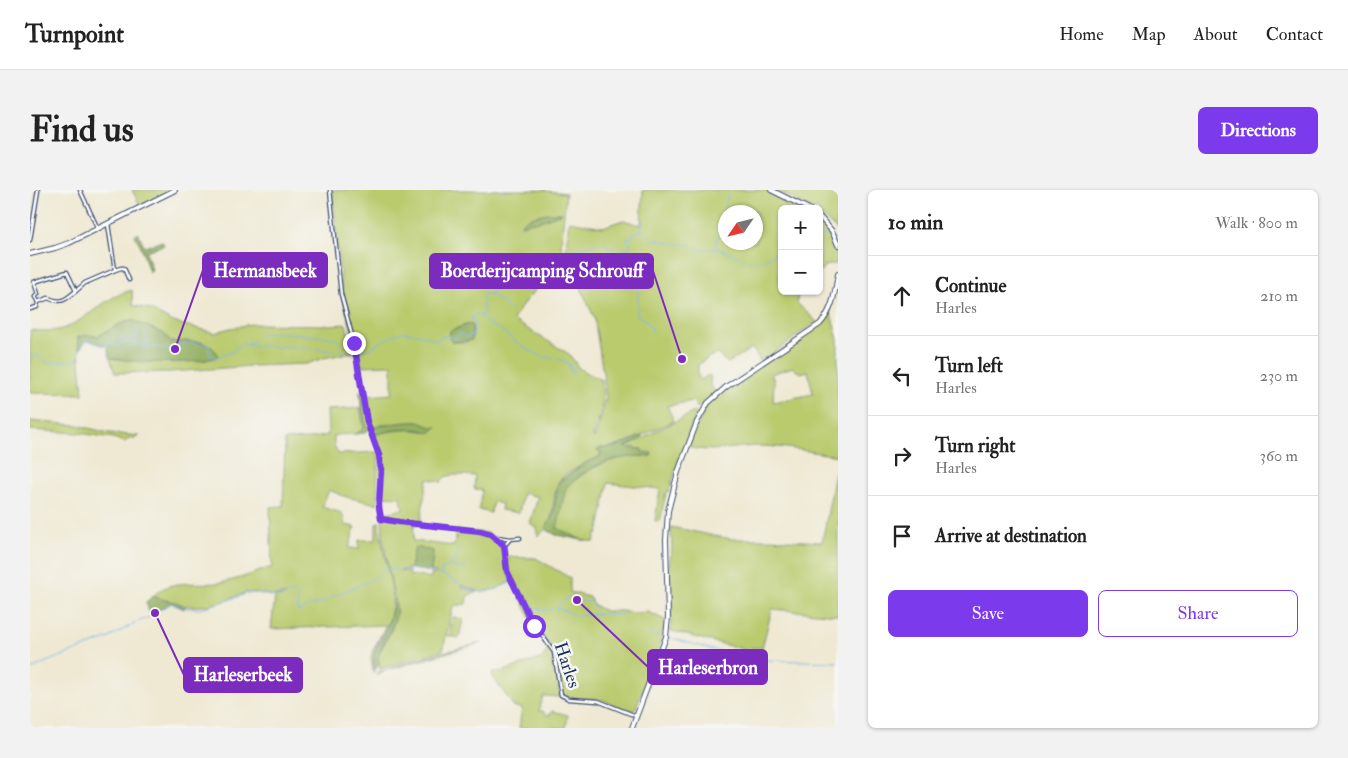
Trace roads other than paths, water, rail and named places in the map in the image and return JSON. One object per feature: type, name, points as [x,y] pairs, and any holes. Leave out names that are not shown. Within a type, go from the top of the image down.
[{"type":"street","points":[[30,240],[38,190]]},
{"type":"street","points":[[80,190],[98,229]]},
{"type":"street","points":[[30,253],[60,247],[175,190]]},
{"type":"street","points":[[330,190],[340,288],[361,380],[367,422],[379,455],[381,469],[379,506],[381,519],[484,531],[496,537],[510,539],[520,538]]},
{"type":"street","points":[[771,190],[801,205]]},
{"type":"street","points":[[823,220],[832,230],[838,245]]},
{"type":"street","points":[[108,224],[115,270]]},
{"type":"street","points":[[30,310],[36,307],[38,302],[48,298],[57,302],[65,300],[85,283],[121,268],[124,268],[129,280]]},
{"type":"street","points":[[38,302],[35,297],[38,294],[34,282],[67,272],[76,291]]},
{"type":"street","points":[[632,728],[667,633],[666,540],[668,511],[675,480],[695,427],[704,409],[719,393],[823,321],[832,304],[838,274]]},
{"type":"street","points":[[496,537],[504,546],[510,539]]},
{"type":"street","name":"Harles","points":[[504,546],[507,571],[524,604],[527,615],[554,652],[561,696],[569,699],[598,701],[636,716]]},
{"type":"waterway","points":[[715,247],[728,195]]},
{"type":"waterway","points":[[641,230],[643,219]]},
{"type":"waterway","points":[[573,249],[606,243],[607,247],[612,250],[615,244],[621,250],[625,250],[631,244],[627,241],[627,238],[632,238],[633,233],[643,231]]},
{"type":"waterway","points":[[645,232],[653,240],[657,239],[702,249],[720,249],[750,262],[762,261],[773,255],[778,248]]},
{"type":"waterway","points":[[823,235],[830,237],[835,246]]},
{"type":"waterway","points":[[628,250],[640,263],[637,315],[645,320],[653,331]]},
{"type":"waterway","points":[[552,256],[561,259],[566,254]]},
{"type":"waterway","points":[[482,300],[484,294],[488,295],[502,286],[517,267],[541,257],[549,258]]},
{"type":"waterway","points":[[489,295],[501,301],[511,311]]},
{"type":"waterway","points":[[358,352],[365,349],[368,350],[380,342],[403,332],[437,341],[441,336],[456,338],[460,333],[467,337],[473,335],[476,323],[471,318],[476,314],[479,316],[484,313],[482,306],[485,302]]},
{"type":"waterway","points":[[481,316],[511,339],[539,355],[563,360],[572,366],[576,372]]},
{"type":"waterway","points":[[136,343],[137,329]]},
{"type":"waterway","points":[[145,332],[146,344]]},
{"type":"waterway","points":[[259,335],[265,333],[285,333],[336,338],[341,346]]},
{"type":"waterway","points":[[127,341],[131,339],[132,335]]},
{"type":"waterway","points":[[122,342],[123,336]]},
{"type":"waterway","points":[[30,358],[37,355],[48,363],[78,360],[80,350],[86,340],[105,346],[107,346],[108,342],[119,347],[120,344],[127,341],[130,344],[145,344],[143,347],[145,349],[175,349],[184,344],[195,343],[208,345],[210,355],[214,358],[232,352],[243,343],[250,346],[272,346],[274,348],[282,346],[335,351]]},
{"type":"waterway","points":[[146,344],[151,340]]},
{"type":"waterway","points":[[248,344],[254,341]]},
{"type":"waterway","points":[[339,351],[349,352]]},
{"type":"waterway","points":[[568,364],[572,375]]},
{"type":"waterway","points":[[441,574],[442,569],[455,561],[460,548]]},
{"type":"waterway","points":[[450,566],[457,568],[466,567]]},
{"type":"waterway","points":[[390,569],[398,570]]},
{"type":"waterway","points":[[400,570],[411,569],[436,573]]},
{"type":"waterway","points":[[382,572],[387,570]]},
{"type":"waterway","points":[[297,596],[298,611],[300,612],[306,607],[328,601],[330,598],[369,581],[380,574]]},
{"type":"waterway","points":[[438,574],[460,584]]},
{"type":"waterway","points":[[462,586],[476,591],[487,592],[510,583]]},
{"type":"waterway","points":[[514,583],[528,607],[544,610],[560,609],[577,616],[593,614],[623,615]]},
{"type":"waterway","points":[[30,670],[109,638],[133,624],[152,616],[172,603],[187,608],[200,609],[244,595],[245,591],[248,593],[269,594],[270,596],[280,596],[295,592],[296,594]]},
{"type":"waterway","points":[[557,607],[571,596],[577,600],[590,602],[597,609]]},
{"type":"waterway","points":[[649,632],[663,638]]},
{"type":"waterway","points":[[669,639],[766,660],[838,662]]},
{"type":"place","name":"Hermansbeek","points":[[175,349]]},
{"type":"place","name":"Boerderijcamping Schrouff","points":[[682,359]]},
{"type":"place","name":"Harleserbron","points":[[577,600]]},
{"type":"place","name":"Harleserbeek","points":[[155,613]]}]
